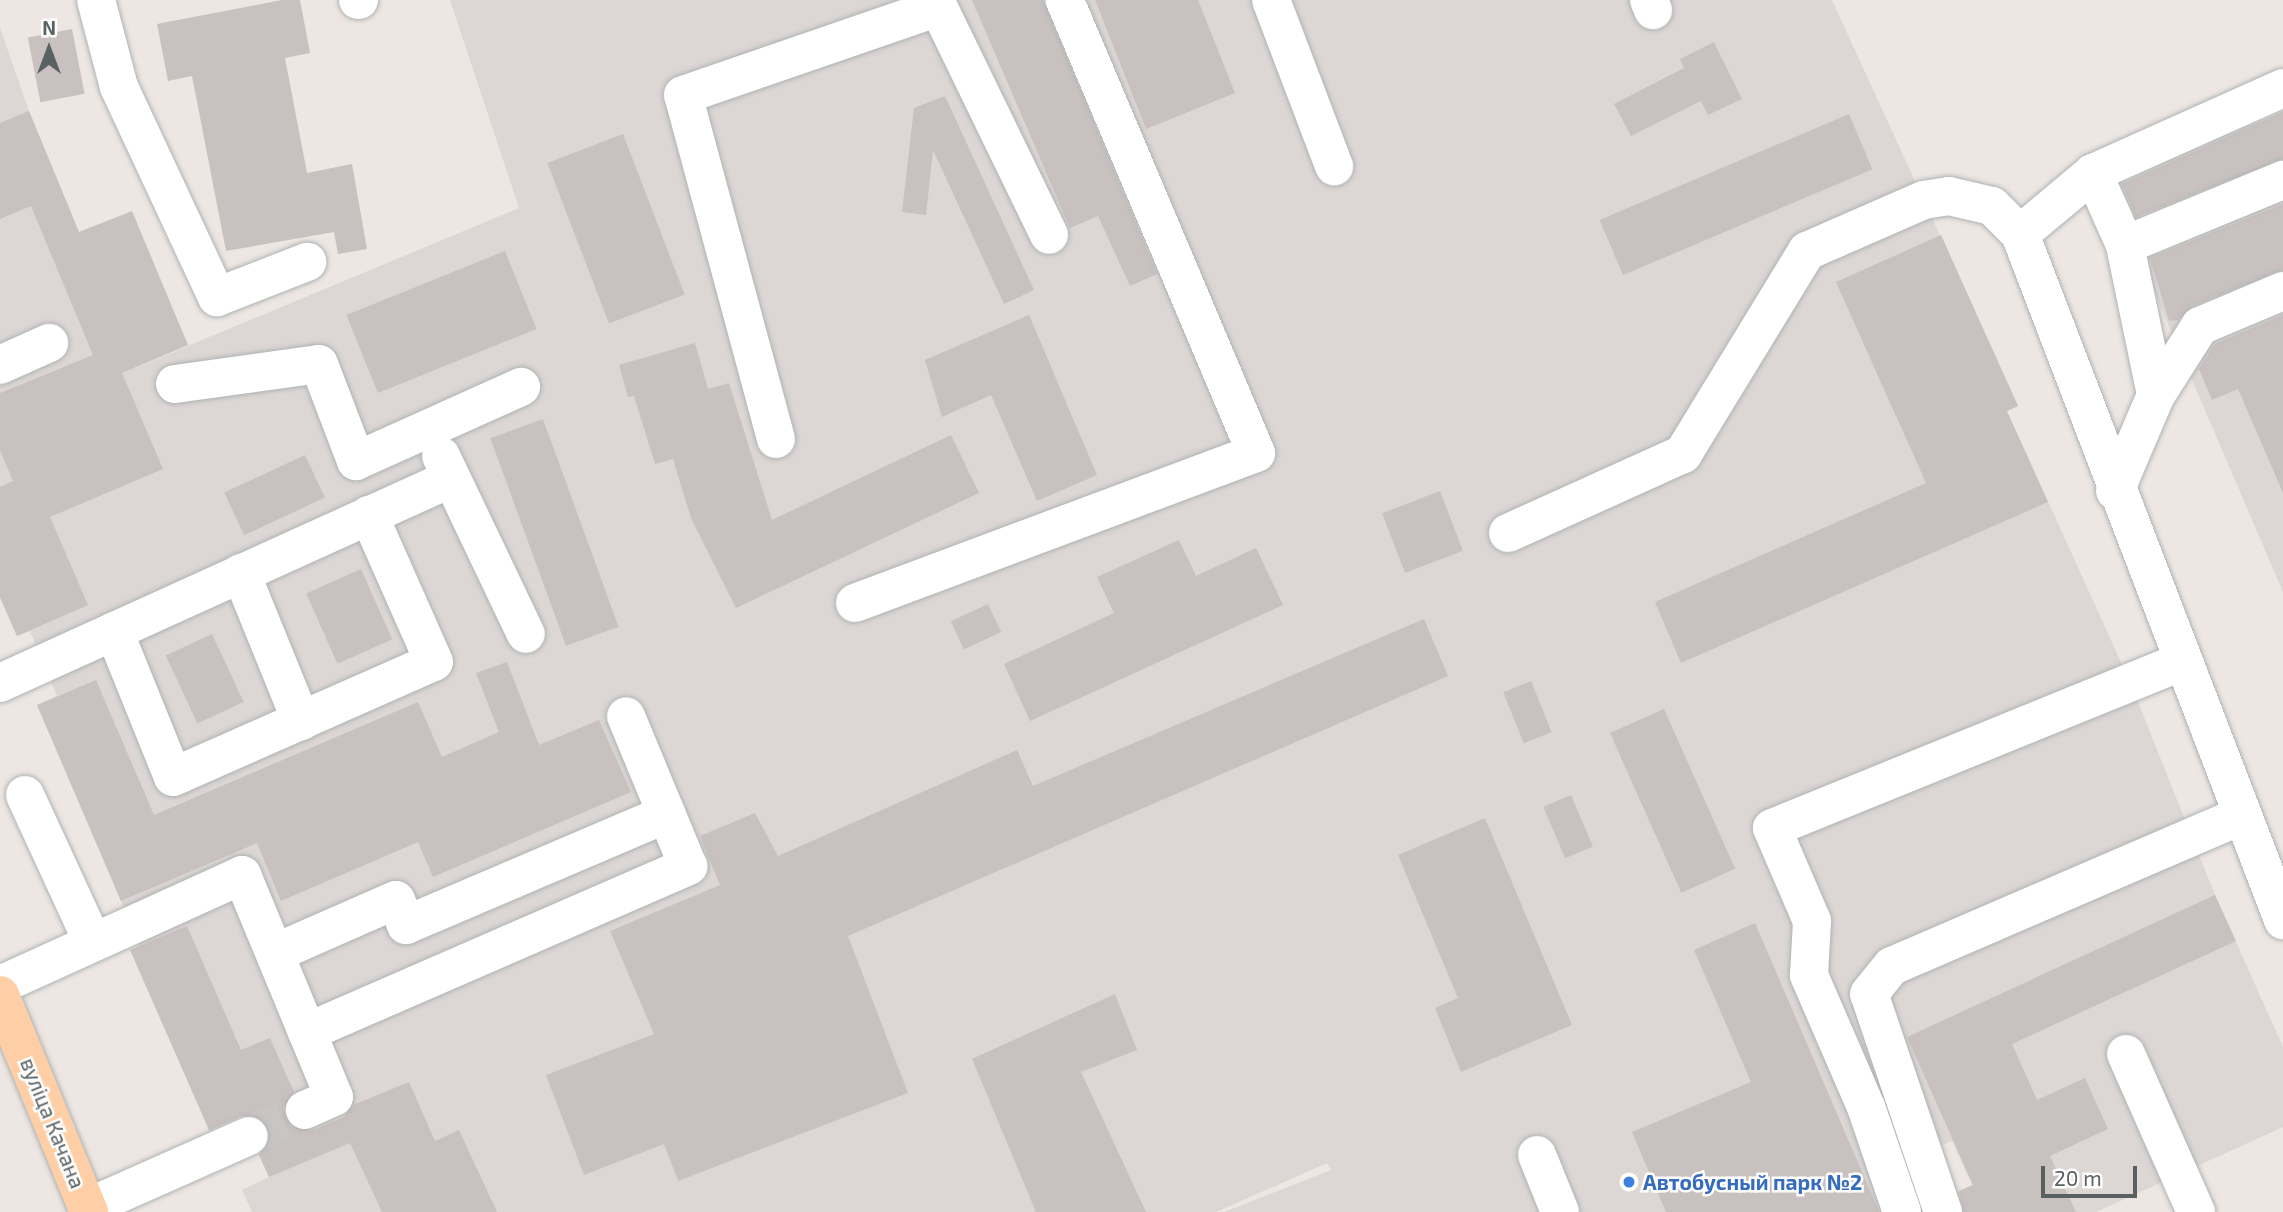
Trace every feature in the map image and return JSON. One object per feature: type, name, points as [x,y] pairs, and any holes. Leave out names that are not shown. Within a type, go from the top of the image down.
[{"type":"main road","name":"вуліца Качана","points":[[0,995],[88,1210]]},
{"type":"lane","points":[[96,0],[120,87],[217,297],[307,262]]},
{"type":"lane","points":[[855,603],[1256,453],[1065,0]]},
{"type":"lane","points":[[1271,0],[1334,166]]},
{"type":"lane","points":[[776,439],[683,95],[936,4],[1049,235]]},
{"type":"lane","points":[[2020,234],[2093,173],[2283,88]]},
{"type":"lane","points":[[2093,173],[2125,245],[2156,395]]},
{"type":"lane","points":[[2125,245],[2283,180]]},
{"type":"lane","points":[[1508,533],[1683,454],[1807,251],[1924,200],[1949,196],[1992,206],[2020,234],[2115,491],[2283,920]]},
{"type":"lane","points":[[2115,491],[2156,395],[2200,326],[2283,291]]},
{"type":"lane","points":[[0,365],[49,342]]},
{"type":"lane","points":[[176,384],[319,364],[356,461],[521,387]]},
{"type":"lane","points":[[428,429],[526,634]]},
{"type":"lane","points":[[0,683],[451,478]]},
{"type":"lane","points":[[114,631],[173,777],[434,662],[369,515]]},
{"type":"lane","points":[[241,573],[301,721]]},
{"type":"lane","points":[[1902,1212],[1866,1107],[1808,975],[1812,921],[1772,828],[2183,661]]},
{"type":"lane","points":[[307,1032],[688,866],[626,716]]},
{"type":"lane","points":[[25,795],[92,941]]},
{"type":"lane","points":[[275,953],[396,900],[406,925],[666,814]]},
{"type":"lane","points":[[1943,1212],[1869,994],[1892,966],[2241,816]]},
{"type":"lane","points":[[0,985],[242,874],[334,1097],[305,1111]]},
{"type":"lane","points":[[2126,1054],[2196,1212]]},
{"type":"lane","points":[[88,1210],[249,1136]]},
{"type":"lane","points":[[1537,1155],[1560,1212]]},
{"type":"shaded area","points":[[450,0],[1832,0],[2018,406],[1972,427],[1988,456],[2021,442],[2130,682],[2215,895],[2283,1047],[2283,1127],[2096,1212],[1956,1212],[1949,1196],[1972,1185],[1952,1141],[1906,1160],[1926,1212],[1224,1212],[1331,1170],[1327,1163],[1216,1212],[252,1212],[242,1190],[269,1177],[241,1117],[209,1131],[121,901],[37,705],[57,696],[30,631],[17,636],[0,598],[0,28],[29,111],[135,368],[519,208]]},
{"type":"shaded area","points":[[2283,111],[2283,592],[2108,184]]},
{"type":"building","points":[[282,0],[300,0],[310,53],[285,58],[307,173],[352,164],[367,249],[338,254],[334,232],[226,251],[192,76],[168,81],[157,24]]},
{"type":"building","points":[[972,0],[1043,0],[1157,274],[1130,286],[1098,216],[1070,228]]},
{"type":"building","points":[[1095,0],[1198,0],[1235,93],[1146,129]]},
{"type":"building","points":[[72,29],[85,94],[40,102],[28,38]]},
{"type":"building","points":[[1714,42],[1742,99],[1708,115],[1701,101],[1631,136],[1614,104],[1684,68],[1680,59]]},
{"type":"building","points":[[945,96],[1034,290],[1004,304],[933,150],[926,215],[902,212],[914,108]]},
{"type":"building","points":[[29,111],[79,232],[132,211],[188,345],[122,373],[163,469],[50,517],[88,605],[17,636],[0,597],[0,487],[13,481],[0,450],[0,393],[93,355],[31,206],[0,219],[0,123]]},
{"type":"building","points":[[2283,112],[2283,159],[2136,217],[2122,184]]},
{"type":"building","points":[[1849,114],[1872,169],[1623,275],[1600,220]]},
{"type":"building","points":[[623,134],[685,295],[609,324],[547,163]]},
{"type":"building","points":[[2283,204],[2283,270],[2192,306],[2178,320],[2169,321],[2150,258]]},
{"type":"building","points":[[1941,235],[2018,406],[2007,411],[2048,502],[1681,663],[1655,602],[1926,483],[1836,282]]},
{"type":"building","points":[[505,251],[536,329],[378,393],[346,315]]},
{"type":"building","points":[[1029,315],[1097,475],[1037,501],[991,395],[942,417],[925,360]]},
{"type":"building","points":[[2283,315],[2283,493],[2238,389],[2212,400],[2199,369],[2215,344]]},
{"type":"building","points":[[695,343],[708,389],[729,383],[772,520],[951,435],[979,493],[736,608],[691,518],[673,459],[655,464],[634,396],[628,397],[619,365]]},
{"type":"building","points":[[543,419],[619,627],[566,646],[490,438]]},
{"type":"building","points":[[305,455],[325,498],[244,535],[224,493]]},
{"type":"building","points":[[1440,491],[1463,551],[1405,573],[1382,513]]},
{"type":"building","points":[[1179,540],[1196,576],[1256,548],[1283,605],[1030,721],[1004,664],[1114,613],[1097,577]]},
{"type":"building","points":[[361,569],[392,639],[338,664],[306,593]]},
{"type":"building","points":[[988,604],[1001,632],[964,649],[951,621]]},
{"type":"building","points":[[1424,619],[1448,676],[848,936],[908,1093],[678,1181],[664,1144],[584,1175],[546,1075],[654,1034],[610,931],[720,885],[700,836],[755,813],[778,856],[1017,750],[1033,786]]},
{"type":"building","points":[[212,634],[244,702],[197,724],[166,656]]},
{"type":"building","points":[[507,662],[539,745],[599,720],[631,792],[433,877],[418,842],[281,901],[257,843],[121,901],[37,705],[96,680],[154,815],[418,702],[442,757],[499,732],[476,673]]},
{"type":"building","points":[[1531,681],[1552,732],[1524,743],[1503,692]]},
{"type":"building","points":[[1664,709],[1735,869],[1681,893],[1610,733]]},
{"type":"building","points":[[1571,795],[1593,847],[1565,858],[1543,807]]},
{"type":"building","points":[[1485,818],[1572,1025],[1461,1072],[1435,1008],[1458,998],[1398,855]]},
{"type":"building","points":[[2215,895],[2236,941],[2012,1044],[2037,1100],[2085,1078],[2108,1129],[2050,1156],[2076,1212],[1964,1212],[1959,1191],[1973,1185],[1907,1037]]},
{"type":"building","points":[[1755,923],[1879,1212],[1666,1212],[1632,1132],[1751,1082],[1694,950]]},
{"type":"building","points":[[187,926],[241,1050],[270,1038],[294,1092],[283,1108],[292,1127],[314,1130],[344,1117],[353,1105],[409,1082],[435,1141],[459,1130],[497,1212],[382,1212],[350,1143],[269,1177],[259,1155],[271,1138],[262,1119],[241,1116],[209,1130],[130,950]]},
{"type":"building","points":[[1115,994],[1137,1050],[1081,1072],[1146,1212],[1036,1212],[972,1059]]},
{"type":"tunnel","points":[[249,1136],[305,1110]]},
{"type":"place","name":"Автобусный парк №2","points":[[1629,1182]]}]
